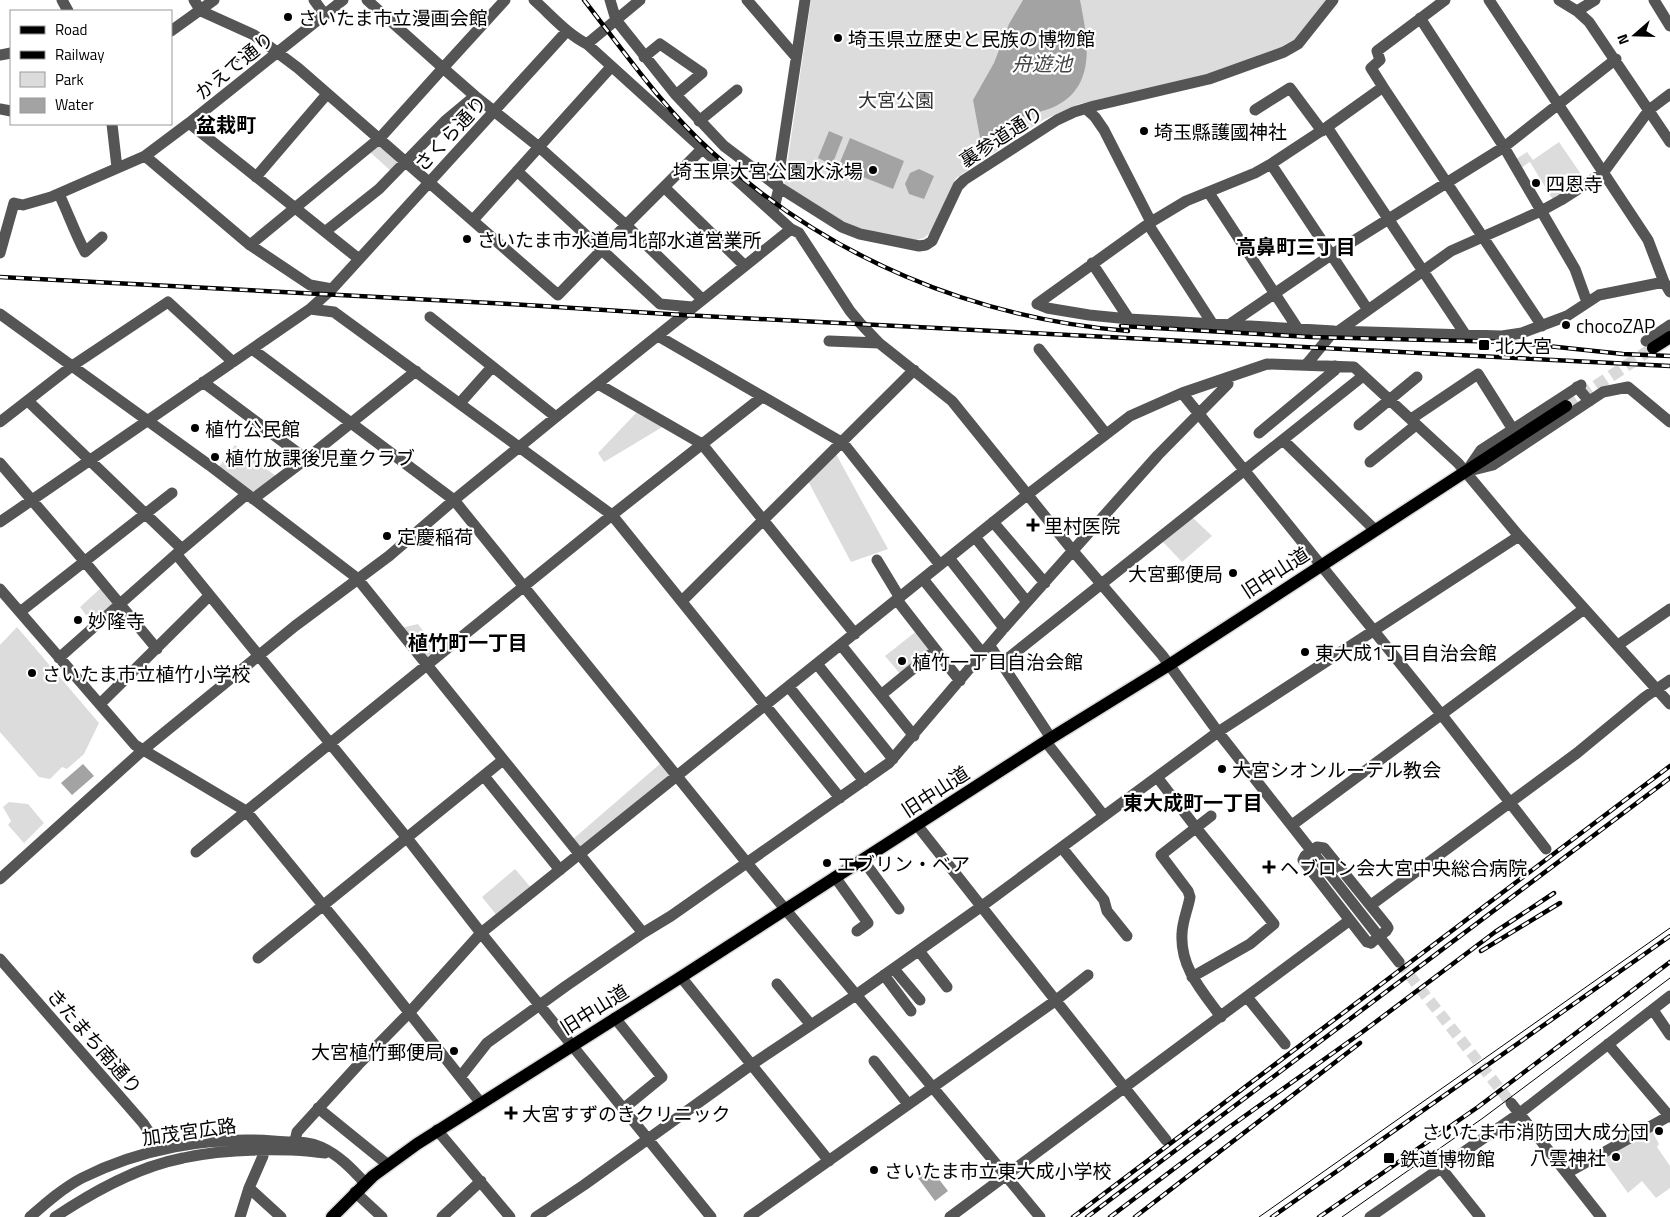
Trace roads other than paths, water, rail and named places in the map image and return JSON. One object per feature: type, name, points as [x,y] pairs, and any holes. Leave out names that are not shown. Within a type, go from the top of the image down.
[{"type":"main road","points":[[1650,345],[1670,329]]},
{"type":"main road","name":"旧中山道","points":[[332,1217],[355,1192],[388,1164],[480,1102],[681,977],[1048,740],[1169,665],[1566,406]]},
{"type":"street","points":[[194,0],[200,11],[254,35],[278,52],[407,161],[428,182],[558,295],[703,148]]},
{"type":"street","points":[[172,30],[214,0]]},
{"type":"street","points":[[314,0],[325,15]]},
{"type":"street","name":"かえで通り","points":[[5,223],[14,203],[23,205],[59,194],[145,156],[343,0]]},
{"type":"street","points":[[367,0],[443,68],[539,147],[626,225],[702,299]]},
{"type":"street","points":[[250,245],[380,138],[505,0]]},
{"type":"street","points":[[534,0],[567,31],[587,44],[791,229],[799,233],[850,311],[879,343],[952,401],[1073,551],[1169,665],[1218,732],[1399,962]]},
{"type":"street","points":[[610,0],[616,20],[676,96],[724,146],[778,187]]},
{"type":"street","points":[[587,44],[640,0]]},
{"type":"street","points":[[747,0],[796,57]]},
{"type":"street","points":[[772,212],[778,187],[805,0]]},
{"type":"street","name":"裏参道通り","points":[[778,187],[842,227],[860,234],[901,243],[919,246],[926,245],[932,241],[937,233],[958,186],[964,180],[1058,120],[1086,108],[1209,78],[1284,52],[1298,44],[1333,0]]},
{"type":"street","points":[[1445,0],[1378,51],[1380,60],[1371,68],[1542,326]]},
{"type":"street","points":[[1383,88],[1271,164],[1255,173],[1186,201],[1150,223],[1037,304],[1047,308],[1081,314],[1129,320],[1337,331],[1513,335],[1567,316],[1599,295],[1667,287],[1648,240],[1489,0]]},
{"type":"street","points":[[1559,0],[1577,11],[1589,22],[1616,59],[1670,142]]},
{"type":"street","points":[[1577,11],[1595,0]]},
{"type":"street","points":[[1654,0],[1670,26]]},
{"type":"street","points":[[1420,18],[1504,147],[1576,269],[1588,302]]},
{"type":"street","name":"さくら通り","points":[[0,522],[90,462],[310,309],[332,289],[567,31]]},
{"type":"street","points":[[644,57],[660,44],[702,73],[676,96]]},
{"type":"street","points":[[1230,324],[1274,292],[1331,255],[1504,147],[1616,59]]},
{"type":"street","points":[[473,220],[611,67]]},
{"type":"street","points":[[1255,110],[1290,88],[1324,129],[1389,220],[1465,334]]},
{"type":"street","points":[[699,121],[737,90]]},
{"type":"street","points":[[256,177],[327,94]]},
{"type":"street","points":[[1306,365],[1337,331],[1452,251],[1541,211],[1603,173],[1649,110],[1670,94]]},
{"type":"street","points":[[326,231],[379,189],[445,121],[476,96]]},
{"type":"street","points":[[1086,108],[1104,130],[1150,223],[1212,323]]},
{"type":"street","points":[[189,123],[359,259]]},
{"type":"street","points":[[112,125],[117,168]]},
{"type":"street","points":[[145,156],[250,245],[310,285],[332,289]]},
{"type":"street","points":[[1271,164],[1368,310]]},
{"type":"street","points":[[517,172],[660,304],[692,307]]},
{"type":"street","points":[[664,187],[745,266]]},
{"type":"street","points":[[1209,193],[1298,329]]},
{"type":"street","points":[[59,194],[71,219],[72,228],[85,252],[102,237]]},
{"type":"street","points":[[0,253],[5,223]]},
{"type":"street","points":[[2,872],[143,750],[357,578],[389,556],[519,447],[791,229]]},
{"type":"street","points":[[1092,263],[1129,320]]},
{"type":"street","points":[[0,422],[72,366],[168,302],[233,362]]},
{"type":"street","points":[[310,309],[334,312],[612,515],[840,798]]},
{"type":"street","points":[[0,314],[250,496],[357,578],[643,933]]},
{"type":"street","points":[[430,317],[556,417]]},
{"type":"street","points":[[658,336],[842,442],[1004,628]]},
{"type":"street","points":[[829,341],[879,343]]},
{"type":"street","points":[[252,349],[454,500],[747,863],[1040,1217]]},
{"type":"street","points":[[1039,349],[1106,434]]},
{"type":"street","points":[[295,1141],[297,1132],[318,1108],[409,1013],[481,933],[1027,495],[1106,434],[1140,411],[1182,393],[1267,364],[1354,367],[1458,463],[1519,536],[1670,704]]},
{"type":"street","points":[[1258,434],[1335,370],[1335,366]]},
{"type":"street","points":[[460,404],[492,367]]},
{"type":"street","points":[[682,601],[914,370]]},
{"type":"street","points":[[59,658],[179,552],[250,496],[306,459],[416,371]]},
{"type":"street","points":[[1370,462],[1413,422],[1478,374],[1512,428]]},
{"type":"street","points":[[1002,663],[1364,376]]},
{"type":"street","points":[[1359,425],[1417,377]]},
{"type":"street","points":[[461,1076],[488,1043],[539,1005],[643,933],[671,916],[893,759],[1004,628],[1158,455],[1228,384],[1228,378]]},
{"type":"street","points":[[203,382],[306,459]]},
{"type":"street","points":[[598,384],[702,444],[855,634]]},
{"type":"street","points":[[1465,472],[1481,450],[1579,386],[1589,401]]},
{"type":"street","points":[[1465,472],[1493,464],[1609,389],[1628,386],[1670,422]]},
{"type":"street","points":[[1182,393],[1442,715],[1546,849]]},
{"type":"street","points":[[196,852],[428,666],[612,515],[762,397]]},
{"type":"street","points":[[28,401],[144,514],[179,552],[209,596],[407,838],[481,933],[711,1217]]},
{"type":"street","points":[[1287,411],[1300,427]]},
{"type":"street","points":[[1283,440],[1374,530]]},
{"type":"street","points":[[0,463],[157,649]]},
{"type":"street","points":[[20,612],[172,493]]},
{"type":"street","points":[[994,522],[1045,582]]},
{"type":"street","points":[[536,1217],[982,906],[1218,732],[1519,536]]},
{"type":"street","points":[[975,537],[1027,602]]},
{"type":"street","points":[[877,560],[898,599],[960,681]]},
{"type":"street","points":[[923,579],[986,650],[1002,663],[1048,740],[1104,816]]},
{"type":"street","points":[[0,588],[135,745],[246,811],[480,1102]]},
{"type":"street","points":[[100,704],[209,596]]},
{"type":"street","points":[[1618,645],[1670,608]]},
{"type":"street","points":[[1292,825],[1584,609]]},
{"type":"street","points":[[841,645],[914,736]]},
{"type":"street","points":[[881,695],[936,650]]},
{"type":"street","points":[[817,664],[893,759]]},
{"type":"street","points":[[1370,905],[1577,753],[1670,680]]},
{"type":"street","points":[[789,687],[864,781]]},
{"type":"street","points":[[258,958],[503,760]]},
{"type":"street","points":[[484,776],[560,870]]},
{"type":"street","points":[[1157,777],[1274,924],[1250,944],[1192,977]]},
{"type":"street","points":[[1211,816],[1197,829],[1161,855],[1188,891],[1190,897],[1181,936],[1186,965],[1192,977],[1221,1016]]},
{"type":"street","points":[[917,824],[1166,1140]]},
{"type":"street","points":[[1317,847],[1324,848],[1387,926],[1386,931],[1371,943],[1368,944],[1303,860],[1311,851],[1317,847]]},
{"type":"street","points":[[1062,848],[1104,900],[1107,911],[1127,936]]},
{"type":"street","points":[[863,860],[899,909]]},
{"type":"street","points":[[836,878],[868,923],[857,931]]},
{"type":"street","points":[[950,1217],[1350,920]]},
{"type":"street","points":[[918,951],[947,987]]},
{"type":"street","name":"きたまち南通り","points":[[0,959],[143,1123],[158,1150]]},
{"type":"street","points":[[889,972],[920,1000]]},
{"type":"street","points":[[889,972],[911,1010]]},
{"type":"street","points":[[749,1217],[1055,1001],[1088,975]]},
{"type":"street","points":[[681,977],[829,1161]]},
{"type":"street","points":[[777,984],[811,1025]]},
{"type":"street","points":[[1370,1217],[1383,1214],[1441,1168],[1520,1113],[1670,996]]},
{"type":"street","points":[[1247,997],[1285,1044]]},
{"type":"street","points":[[1653,1010],[1670,1036]]},
{"type":"street","points":[[615,1018],[662,1077],[623,1109]]},
{"type":"street","points":[[1567,1174],[1670,1117],[1608,1044]]},
{"type":"street","points":[[874,1060],[908,1104]]},
{"type":"street","points":[[1512,1103],[1601,1217]]},
{"type":"street","points":[[318,1108],[388,1164]]},
{"type":"street","points":[[438,1130],[510,1217]]},
{"type":"street","name":"加茂宮広路","points":[[30,1217],[59,1193],[81,1179],[134,1157],[158,1150],[228,1140],[295,1141],[320,1147],[337,1155],[365,1183]]},
{"type":"street","name":"加茂宮広路","points":[[55,1217],[91,1194],[149,1168],[182,1158],[214,1152],[292,1150],[337,1155]]},
{"type":"street","points":[[240,1217],[249,1188],[263,1156],[262,1151]]},
{"type":"street","points":[[1441,1168],[1480,1217]]},
{"type":"street","points":[[442,1217],[481,1182]]},
{"type":"street","points":[[249,1188],[281,1217]]},
{"type":"street","points":[[355,1192],[382,1217]]},
{"type":"water","name":"舟遊池","points":[[1023,0],[1080,0],[1087,44],[1084,73],[1078,86],[1069,97],[1056,106],[1013,122],[987,150],[984,150],[982,148],[973,100],[994,63],[1009,24]]},
{"type":"water","points":[[829,131],[843,137],[832,165],[818,158]]},
{"type":"water","points":[[850,138],[904,161],[893,189],[838,167]]},
{"type":"water","points":[[919,169],[934,176],[924,199],[909,194],[905,184],[910,173]]},
{"type":"water","points":[[83,764],[94,776],[72,795],[61,783]]},
{"type":"water","points":[[931,1169],[948,1191],[935,1201],[918,1178]]},
{"type":"tunnel","points":[[1566,406],[1653,348]]},
{"type":"tunnel","points":[[1399,962],[1511,1103]]},
{"type":"tram line","points":[[1259,1217],[1670,928]]},
{"type":"tram line","points":[[1342,1217],[1483,1118],[1670,978]]},
{"type":"railway","points":[[584,0],[645,80],[695,136],[758,190],[805,223],[854,252],[906,276],[959,297],[1014,312],[1070,324],[1128,331]]},
{"type":"railway","points":[[0,277],[683,315],[1670,366]]},
{"type":"railway","points":[[1121,326],[1311,337],[1509,342],[1623,354],[1670,356]]},
{"type":"railway","points":[[1073,1217],[1670,766]]},
{"type":"railway","points":[[1087,1217],[1670,778]]},
{"type":"railway","points":[[1110,1217],[1495,932],[1554,893]]},
{"type":"railway","points":[[1481,951],[1560,903]]},
{"type":"railway","points":[[1272,1217],[1670,936]]},
{"type":"railway","points":[[1319,1217],[1478,1107],[1670,962]]},
{"type":"railway","points":[[1135,1217],[1360,1043]]},
{"type":"place","name":"さいたま市立漫画会館","points":[[288,17]]},
{"type":"place","name":"埼玉県立歴史と民族の博物館","points":[[838,38]]},
{"type":"place","name":"埼玉縣護國神社","points":[[1144,131]]},
{"type":"place","name":"埼玉県大宮公園水泳場","points":[[873,170]]},
{"type":"place","name":"四恩寺","points":[[1536,183]]},
{"type":"place","name":"さいたま市水道局北部水道営業所","points":[[467,239]]},
{"type":"place","name":"chocoZAP","points":[[1566,325]]},
{"type":"place","name":"北大宮","points":[[1484,345]]},
{"type":"place","name":"植竹公民館","points":[[195,428]]},
{"type":"place","name":"植竹放課後児童クラブ","points":[[215,457]]},
{"type":"place","name":"里村医院","points":[[1033,525]]},
{"type":"place","name":"定慶稲荷","points":[[387,536]]},
{"type":"place","name":"大宮郵便局","points":[[1233,573]]},
{"type":"place","name":"妙隆寺","points":[[78,620]]},
{"type":"place","name":"東大成1丁目自治会館","points":[[1305,652]]},
{"type":"place","name":"植竹一丁目自治会館","points":[[902,661]]},
{"type":"place","name":"さいたま市立植竹小学校","points":[[32,673]]},
{"type":"place","name":"大宮シオンルーテル教会","points":[[1222,769]]},
{"type":"place","name":"エブリン・ベア","points":[[827,863]]},
{"type":"place","name":"ヘブロン会大宮中央総合病院","points":[[1269,867]]},
{"type":"place","name":"大宮植竹郵便局","points":[[454,1051]]},
{"type":"place","name":"大宮すずのきクリニック","points":[[511,1113]]},
{"type":"place","name":"さいたま市消防団大成分団","points":[[1659,1131]]},
{"type":"place","name":"八雲神社","points":[[1616,1157]]},
{"type":"place","name":"鉄道博物館","points":[[1389,1158]]},
{"type":"place","name":"さいたま市立東大成小学校","points":[[874,1170]]},
{"type":"district","name":"盆栽町","points":[[226,124]]},
{"type":"district","name":"高鼻町三丁目","points":[[1296,246]]},
{"type":"district","name":"植竹町一丁目","points":[[468,642]]},
{"type":"district","name":"東大成町一丁目","points":[[1193,802]]},
{"type":"park label","name":"大宮公園","points":[[896,99]]}]
